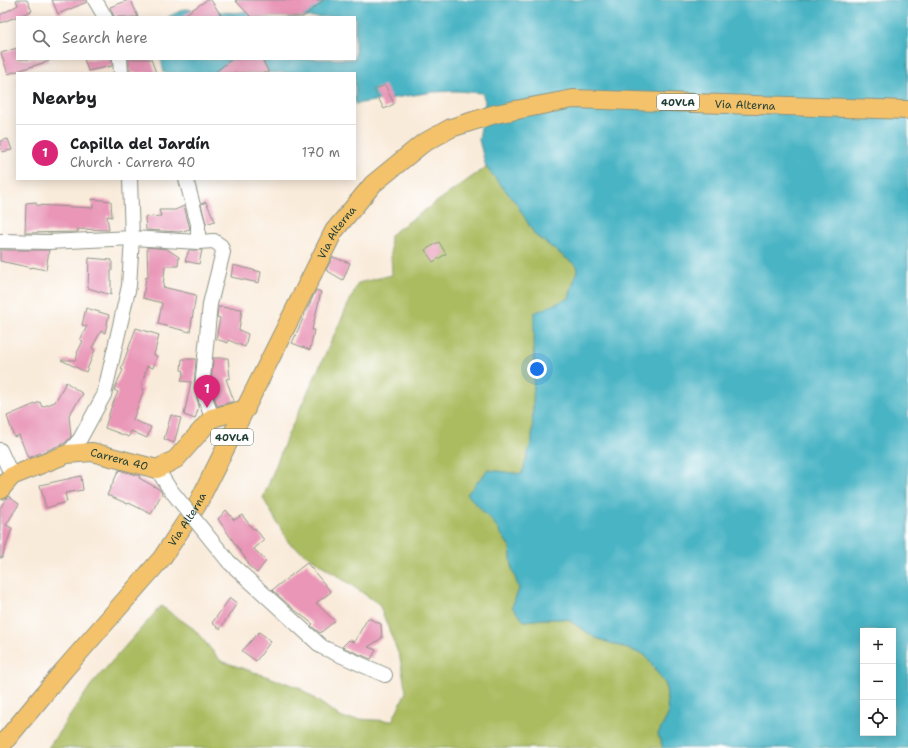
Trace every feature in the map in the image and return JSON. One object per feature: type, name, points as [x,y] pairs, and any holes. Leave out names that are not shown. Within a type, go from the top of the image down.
[{"type":"main road","name":"Via Alterna","points":[[0,747],[64,670],[162,558],[197,505],[334,231],[372,184],[422,144],[451,128],[495,114],[573,99],[908,110]]},
{"type":"main road","points":[[212,418],[246,409]]},
{"type":"main road","name":"Carrera 40","points":[[12,476],[67,454],[92,452],[157,469],[176,459],[212,418]]},
{"type":"main road","points":[[0,490],[12,476]]},
{"type":"street","points":[[95,0],[104,16]]},
{"type":"street","points":[[120,60],[121,72]]},
{"type":"street","points":[[67,454],[80,438],[104,395],[128,286],[132,238],[130,180]]},
{"type":"street","points":[[186,180],[198,224],[198,242]]},
{"type":"street","points":[[0,241],[48,242],[132,238],[198,242],[214,240],[221,246],[223,252],[210,304],[202,388],[212,418]]},
{"type":"street","points":[[0,450],[12,476]]},
{"type":"street","points":[[157,469],[169,488],[229,562],[322,647],[385,675]]},
{"type":"green space","points":[[486,167],[516,203],[535,235],[578,267],[569,298],[533,343],[534,375],[532,440],[522,474],[488,470],[467,494],[493,522],[510,547],[512,568],[519,589],[512,607],[524,621],[567,619],[596,638],[645,655],[666,685],[668,715],[658,734],[663,748],[48,748],[91,685],[161,606],[194,629],[221,661],[298,687],[342,718],[392,721],[406,692],[400,658],[379,604],[289,543],[263,498],[287,437],[358,283],[392,275],[390,235]]},
{"type":"water","points":[[266,0],[908,0],[908,748],[663,748],[658,734],[668,715],[666,685],[645,655],[596,638],[567,619],[524,621],[512,607],[519,589],[512,568],[510,547],[493,522],[467,494],[488,470],[522,474],[532,440],[534,313],[569,298],[578,267],[535,235],[516,203],[486,167],[479,140],[485,101],[482,93],[457,91],[433,92],[356,104],[356,72],[164,72],[161,60],[356,60],[356,16],[170,16],[184,9],[234,13],[252,11]]},
{"type":"building","points":[[16,0],[27,0],[32,11],[0,23],[0,15],[18,5]]},
{"type":"building","points":[[52,0],[87,0],[87,2],[58,14]]},
{"type":"building","points":[[131,0],[138,16],[114,16],[110,7]]},
{"type":"building","points":[[207,0],[211,0],[221,16],[183,16]]},
{"type":"building","points":[[235,0],[324,0],[304,16],[250,16]]},
{"type":"building","points":[[16,48],[16,60],[49,61],[8,74],[1,53]]},
{"type":"building","points":[[84,60],[112,60],[112,66],[88,71]]},
{"type":"building","points":[[129,60],[151,60],[156,72],[132,72],[129,67]]},
{"type":"building","points":[[231,60],[262,60],[268,72],[215,72]]},
{"type":"building","points":[[385,85],[394,104],[384,109],[374,90]]},
{"type":"building","points":[[8,139],[12,150],[2,152],[0,141]]},
{"type":"building","points":[[92,199],[111,201],[112,217],[107,216],[109,230],[78,229],[78,232],[25,233],[26,203],[36,202],[36,205],[93,208]]},
{"type":"building","points":[[206,202],[215,221],[206,224],[201,204]]},
{"type":"building","points":[[184,206],[190,229],[179,232],[146,230],[145,217],[161,216],[159,210],[175,210]]},
{"type":"building","points":[[439,242],[446,254],[433,262],[425,250]]},
{"type":"building","points":[[147,247],[167,249],[179,257],[178,266],[165,266],[163,287],[196,295],[190,332],[158,324],[162,303],[143,298],[146,277],[148,278]]},
{"type":"building","points":[[0,250],[49,250],[46,270],[0,261]]},
{"type":"building","points":[[189,250],[202,250],[199,264],[185,261]]},
{"type":"building","points":[[333,257],[350,263],[343,280],[326,270]]},
{"type":"building","points":[[89,258],[112,260],[111,295],[88,288]]},
{"type":"building","points":[[233,265],[261,272],[259,283],[231,277]]},
{"type":"building","points":[[316,290],[321,292],[312,330],[314,330],[310,350],[292,343]]},
{"type":"building","points":[[218,307],[242,309],[239,330],[248,334],[245,347],[228,340],[228,343],[216,339],[220,318],[217,317]]},
{"type":"building","points":[[86,308],[109,315],[105,333],[101,331],[92,348],[95,350],[86,372],[61,360],[75,360],[78,354],[77,353],[83,341],[80,340],[87,326],[82,325]]},
{"type":"building","points":[[136,328],[159,335],[154,355],[157,356],[153,368],[147,366],[141,388],[144,389],[133,420],[151,427],[147,438],[131,431],[129,437],[105,428],[118,392],[114,390],[123,370],[121,369]]},
{"type":"building","points":[[213,358],[228,358],[230,378],[226,379],[234,401],[217,406],[211,386]]},
{"type":"building","points":[[182,359],[196,359],[194,388],[199,406],[195,419],[184,415],[191,382],[181,381],[184,371],[181,370]]},
{"type":"building","points":[[66,382],[83,394],[69,415],[71,437],[65,443],[28,458],[19,435],[14,437],[7,416],[40,402],[42,407],[55,402]]},
{"type":"building","points":[[171,415],[181,418],[174,443],[164,439]]},
{"type":"building","points":[[119,470],[140,476],[139,478],[159,489],[162,493],[151,514],[129,503],[128,504],[107,495]]},
{"type":"building","points":[[81,476],[83,490],[65,493],[67,502],[46,508],[40,485]]},
{"type":"building","points":[[8,496],[19,504],[6,525],[12,528],[2,558],[0,558],[0,508]]},
{"type":"building","points":[[226,510],[234,520],[242,515],[264,540],[254,549],[266,561],[257,573],[248,565],[249,564],[218,519]]},
{"type":"building","points":[[307,563],[331,592],[316,603],[335,621],[320,633],[311,626],[313,624],[272,590]]},
{"type":"building","points":[[230,598],[237,603],[220,629],[212,623]]},
{"type":"building","points":[[368,618],[381,624],[382,638],[368,647],[376,650],[371,659],[342,647],[349,640],[354,642]]},
{"type":"building","points":[[259,632],[271,641],[256,661],[242,651]]},
{"type":"place","name":"Capilla del Jardín","points":[[207,408]]}]
